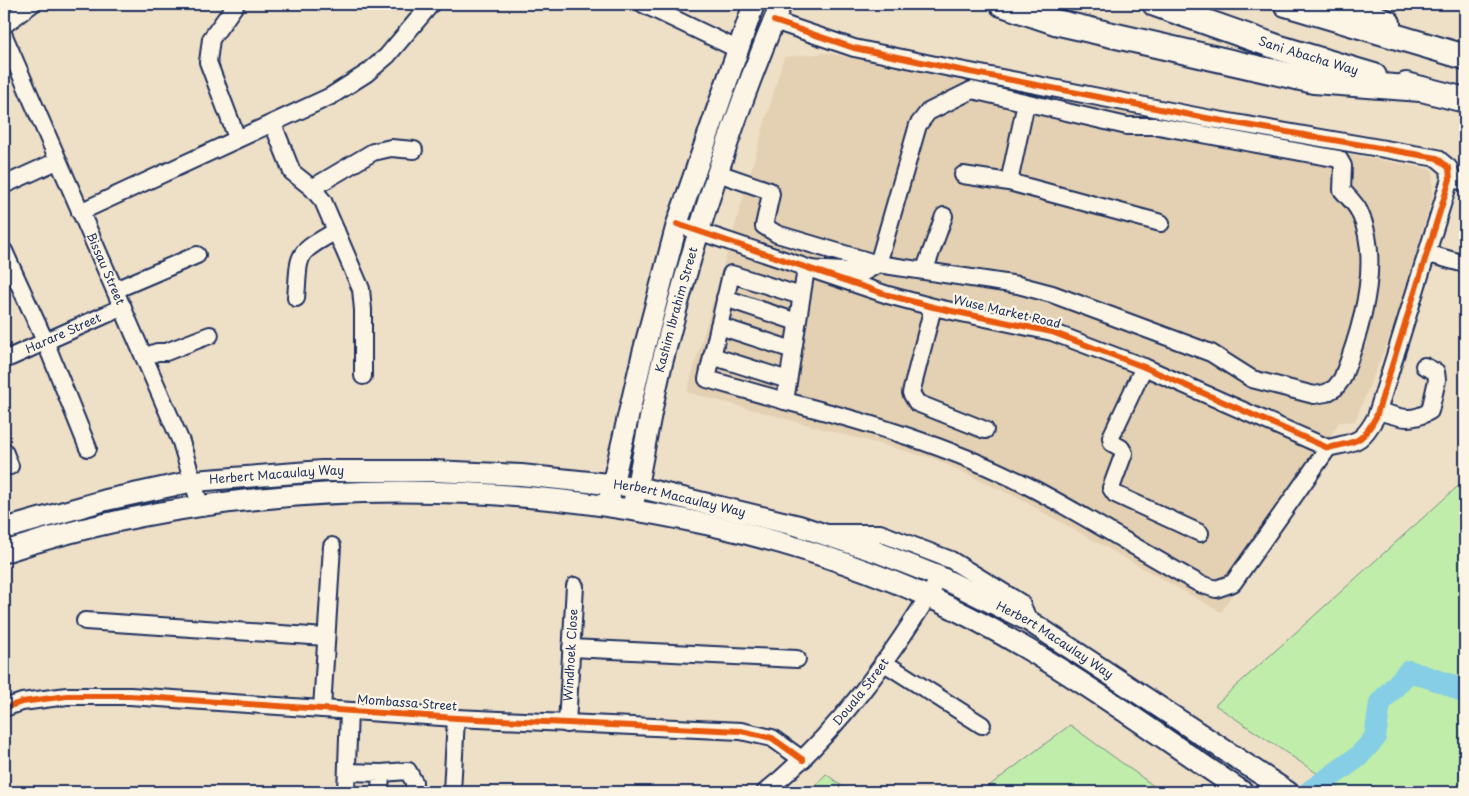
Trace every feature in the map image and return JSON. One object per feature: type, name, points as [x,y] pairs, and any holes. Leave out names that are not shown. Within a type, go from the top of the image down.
[{"type":"highway","points":[[1002,4],[1055,22],[1314,81],[1421,89]]},
{"type":"highway","name":"Sani Abacha Way","points":[[1155,4],[1280,48],[1465,100]]},
{"type":"highway","points":[[1286,4],[1465,57]]},
{"type":"highway","points":[[1348,4],[1465,57]]},
{"type":"main road","name":"Kashim Ibrahim Street","points":[[607,505],[642,356],[677,224],[754,4]]},
{"type":"main road","name":"Kashim Ibrahim Street","points":[[632,510],[663,360],[699,233],[718,173],[778,12]]},
{"type":"main road","name":"Herbert Macaulay Way","points":[[4,529],[106,500],[194,481],[322,470],[389,470],[521,475],[637,487],[710,503],[822,534],[877,552],[940,577],[1029,621],[1288,792]]},
{"type":"main road","name":"Herbert Macaulay Way","points":[[4,552],[111,521],[200,504],[323,493],[379,492],[521,497],[607,505],[718,527],[796,549],[869,573],[928,597],[994,629],[1054,664],[1243,792]]},
{"type":"street","points":[[4,25],[32,4]]},
{"type":"street","points":[[236,4],[211,39],[208,62],[237,138]]},
{"type":"street","points":[[80,212],[331,96],[367,73],[388,56],[431,4]]},
{"type":"street","points":[[643,4],[737,49]]},
{"type":"street","points":[[778,12],[854,48],[955,70],[1197,116],[1437,158],[1458,180],[1429,254],[1378,411],[1366,435],[1354,443],[1328,448],[1233,583],[1216,588],[1200,584],[1019,482],[949,452],[859,420],[706,379],[731,274],[802,296]]},
{"type":"street","name":"Bissau Street","points":[[4,36],[56,161],[123,307],[181,442],[200,504]]},
{"type":"street","points":[[718,173],[771,192],[764,226],[777,234],[878,264],[925,269],[1018,285],[1052,294],[1211,353],[1252,379],[1314,395],[1326,393],[1335,388],[1342,380],[1370,284],[1368,241],[1359,210],[1342,190],[1343,166],[1339,159],[1158,126],[1127,126],[972,90],[928,112],[918,125],[878,264],[864,272],[806,269],[784,401]]},
{"type":"street","points":[[1008,182],[1026,103]]},
{"type":"street","points":[[273,124],[292,172],[312,188],[323,201],[361,289],[363,310],[363,376]]},
{"type":"street","points":[[312,188],[373,152],[391,148],[414,150]]},
{"type":"street","points":[[4,185],[56,161]]},
{"type":"street","points":[[963,174],[1008,182],[1161,223]]},
{"type":"street","points":[[925,269],[944,216]]},
{"type":"street","name":"Wuse Market Road","points":[[677,224],[806,269],[933,307],[1052,332],[1144,366],[1328,448]]},
{"type":"street","points":[[296,298],[299,256],[308,247],[336,231]]},
{"type":"street","points":[[4,251],[88,448]]},
{"type":"street","points":[[1429,254],[1465,264]]},
{"type":"street","points":[[115,290],[197,255]]},
{"type":"street","points":[[725,298],[797,322]]},
{"type":"street","name":"Harare Street","points":[[4,360],[123,307]]},
{"type":"street","points":[[933,307],[911,393],[913,399],[917,403],[985,430]]},
{"type":"street","points":[[719,326],[793,350]]},
{"type":"street","points":[[144,356],[157,352],[166,352],[210,335]]},
{"type":"street","points":[[712,356],[788,380]]},
{"type":"street","points":[[1144,366],[1111,437],[1112,443],[1121,448],[1124,453],[1111,488],[1115,494],[1200,533]]},
{"type":"street","points":[[1378,411],[1406,418],[1417,418],[1430,411],[1437,380],[1436,372],[1424,366]]},
{"type":"street","points":[[4,451],[10,466]]},
{"type":"street","points":[[822,534],[880,533],[951,560],[1021,603],[1029,621]]},
{"type":"street","points":[[322,709],[332,546]]},
{"type":"street","name":"Douala Street","points":[[765,792],[803,760],[838,720],[883,662],[940,577]]},
{"type":"street","name":"Windhoek Close","points":[[566,724],[575,586]]},
{"type":"street","points":[[85,621],[326,637]]},
{"type":"street","points":[[571,648],[797,659]]},
{"type":"street","points":[[883,662],[982,725]]},
{"type":"street","name":"Mombassa Street","points":[[4,708],[22,702],[67,696],[130,696],[456,718],[740,731],[772,738],[803,760]]},
{"type":"street","points":[[346,792],[349,711]]},
{"type":"street","points":[[452,792],[456,718]]},
{"type":"street","points":[[347,772],[408,772],[414,782],[414,792]]},
{"type":"street","points":[[380,792],[381,773]]},
{"type":"shaded area","points":[[827,53],[1000,89],[1433,170],[1432,196],[1402,306],[1355,421],[1339,422],[1221,612],[1018,498],[935,459],[687,392],[784,57]]},
{"type":"green space","points":[[1465,480],[1465,792],[1345,792],[1215,705]]},
{"type":"green space","points":[[1070,725],[1162,792],[981,792]]},
{"type":"green space","points":[[826,774],[850,792],[809,792]]},
{"type":"waterway","points":[[1309,792],[1358,757],[1375,738],[1380,703],[1409,671],[1448,684],[1465,693]]},
{"type":"cycle path","points":[[677,224],[888,295],[933,307],[1052,332],[1144,367],[1328,448],[1346,444],[1362,437],[1376,417],[1450,179],[1449,168],[1437,158],[1206,118],[955,69],[854,48],[774,21]]},
{"type":"cycle path","points":[[4,708],[22,702],[67,696],[130,696],[456,718],[741,731],[772,738],[803,760]]}]
